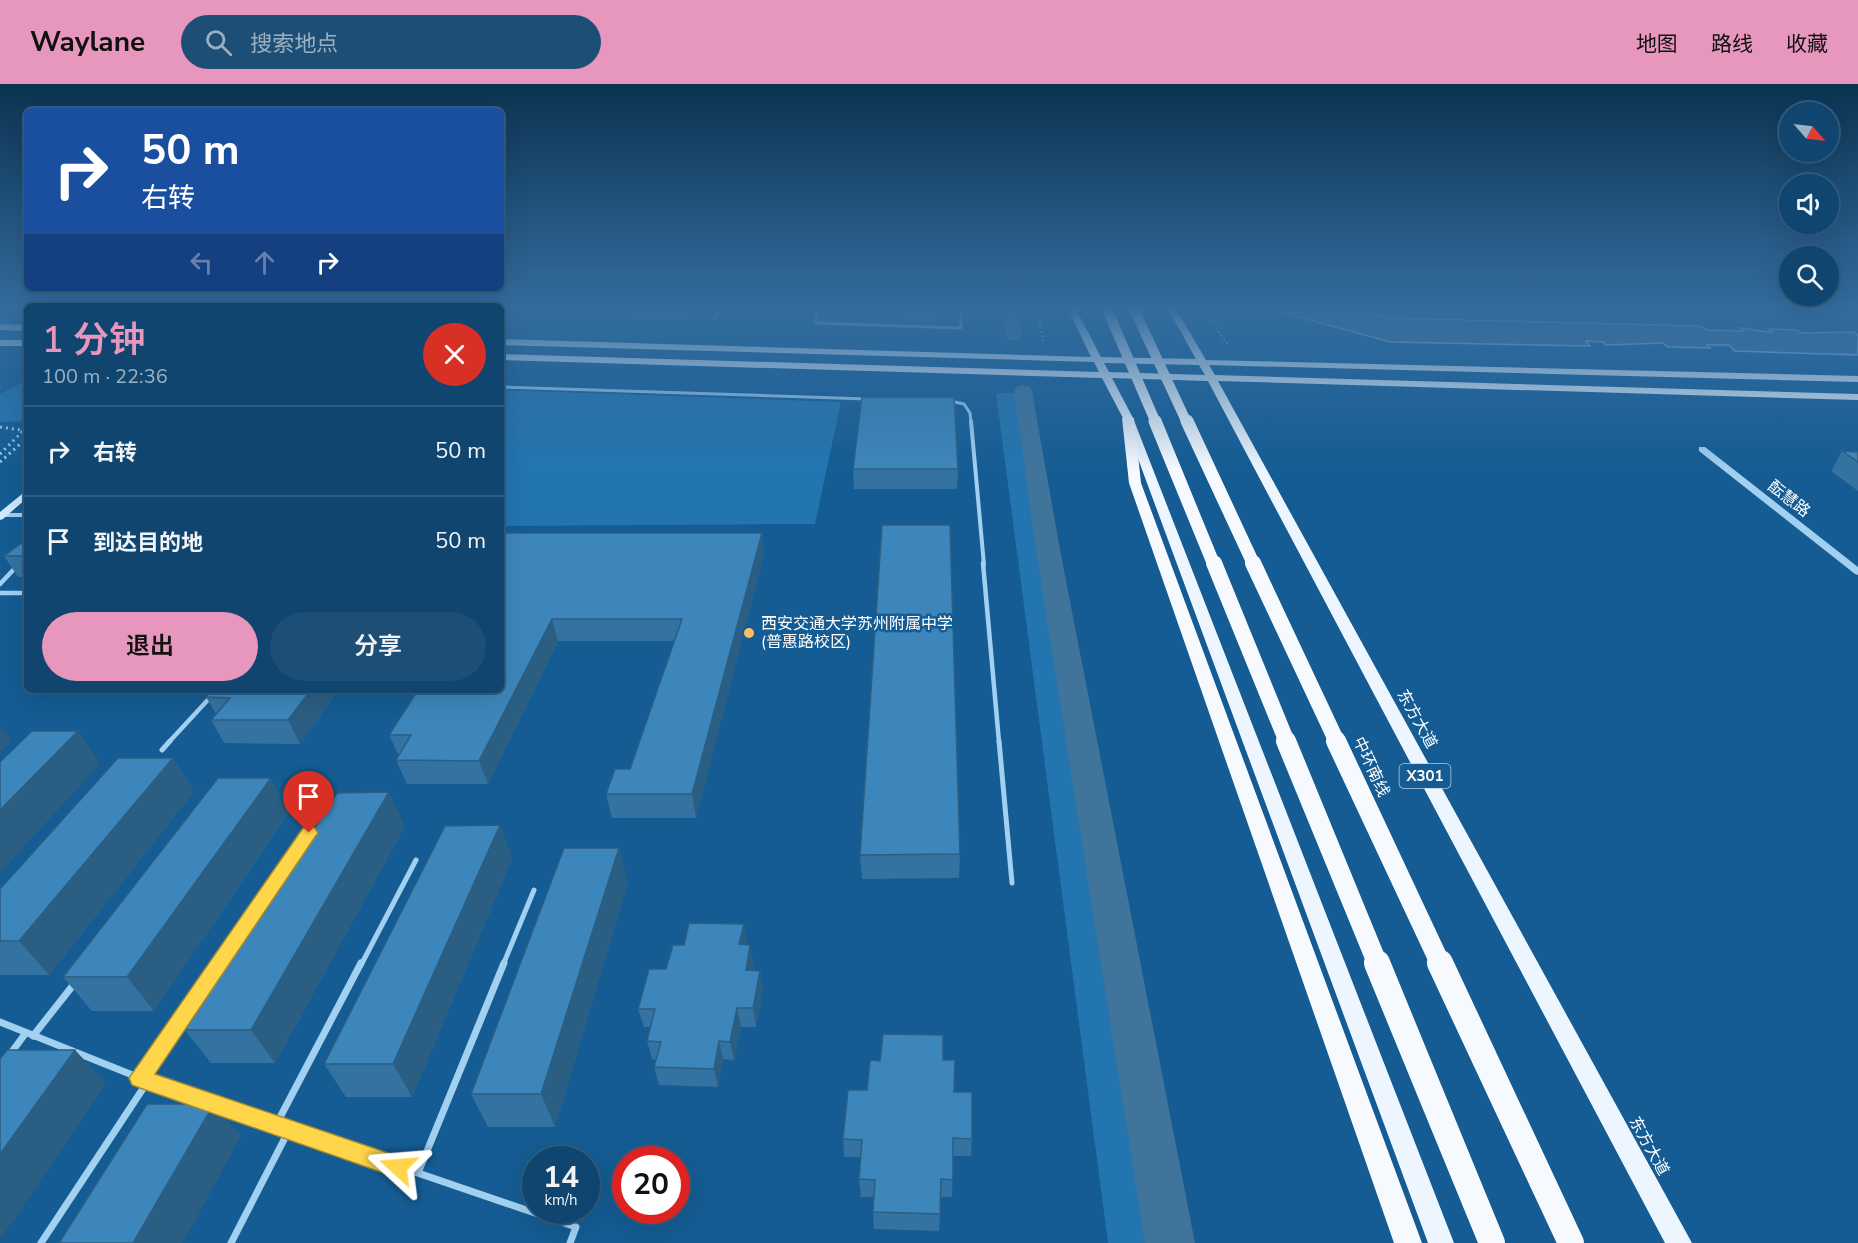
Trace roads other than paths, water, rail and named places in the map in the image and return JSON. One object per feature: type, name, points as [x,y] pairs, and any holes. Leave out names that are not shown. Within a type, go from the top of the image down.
[{"type":"highway","points":[[1130,363],[1492,1243]]},
{"type":"highway","name":"中环南线","points":[[1159,363],[1571,1243]]},
{"type":"highway","points":[[1128,418],[1135,483],[1408,1243]]},
{"type":"main road","points":[[695,363],[1858,397]]},
{"type":"main road","points":[[1098,363],[1128,418],[1441,1243]]},
{"type":"main road","name":"东方大道","points":[[1202,363],[1679,1243]]},
{"type":"main road","points":[[1243,363],[1858,379]]},
{"type":"main road","points":[[1,516],[24,496]]},
{"type":"street","name":"酝慧路","points":[[1701,449],[1858,572]]},
{"type":"lane","points":[[504,387],[871,399]]},
{"type":"lane","points":[[942,401],[964,404],[970,413],[1012,883]]},
{"type":"lane","points":[[1,516],[24,515]]},
{"type":"lane","points":[[0,584],[20,564]]},
{"type":"lane","points":[[0,593],[24,593]]},
{"type":"lane","points":[[162,750],[214,693]]},
{"type":"lane","points":[[140,1078],[309,833]]},
{"type":"lane","points":[[276,1125],[416,860]]},
{"type":"lane","points":[[417,1173],[534,890]]},
{"type":"lane","points":[[6,1058],[76,981]]},
{"type":"lane","points":[[0,1022],[148,1081],[576,1227],[570,1243]]},
{"type":"lane","points":[[41,1243],[148,1081]]},
{"type":"lane","points":[[231,1243],[289,1130]]},
{"type":"waterway","points":[[1023,391],[1048,550],[1170,1243]]},
{"type":"place","name":"西安交通大学苏州附属中学 (普惠路校区)","points":[[749,633]]}]
